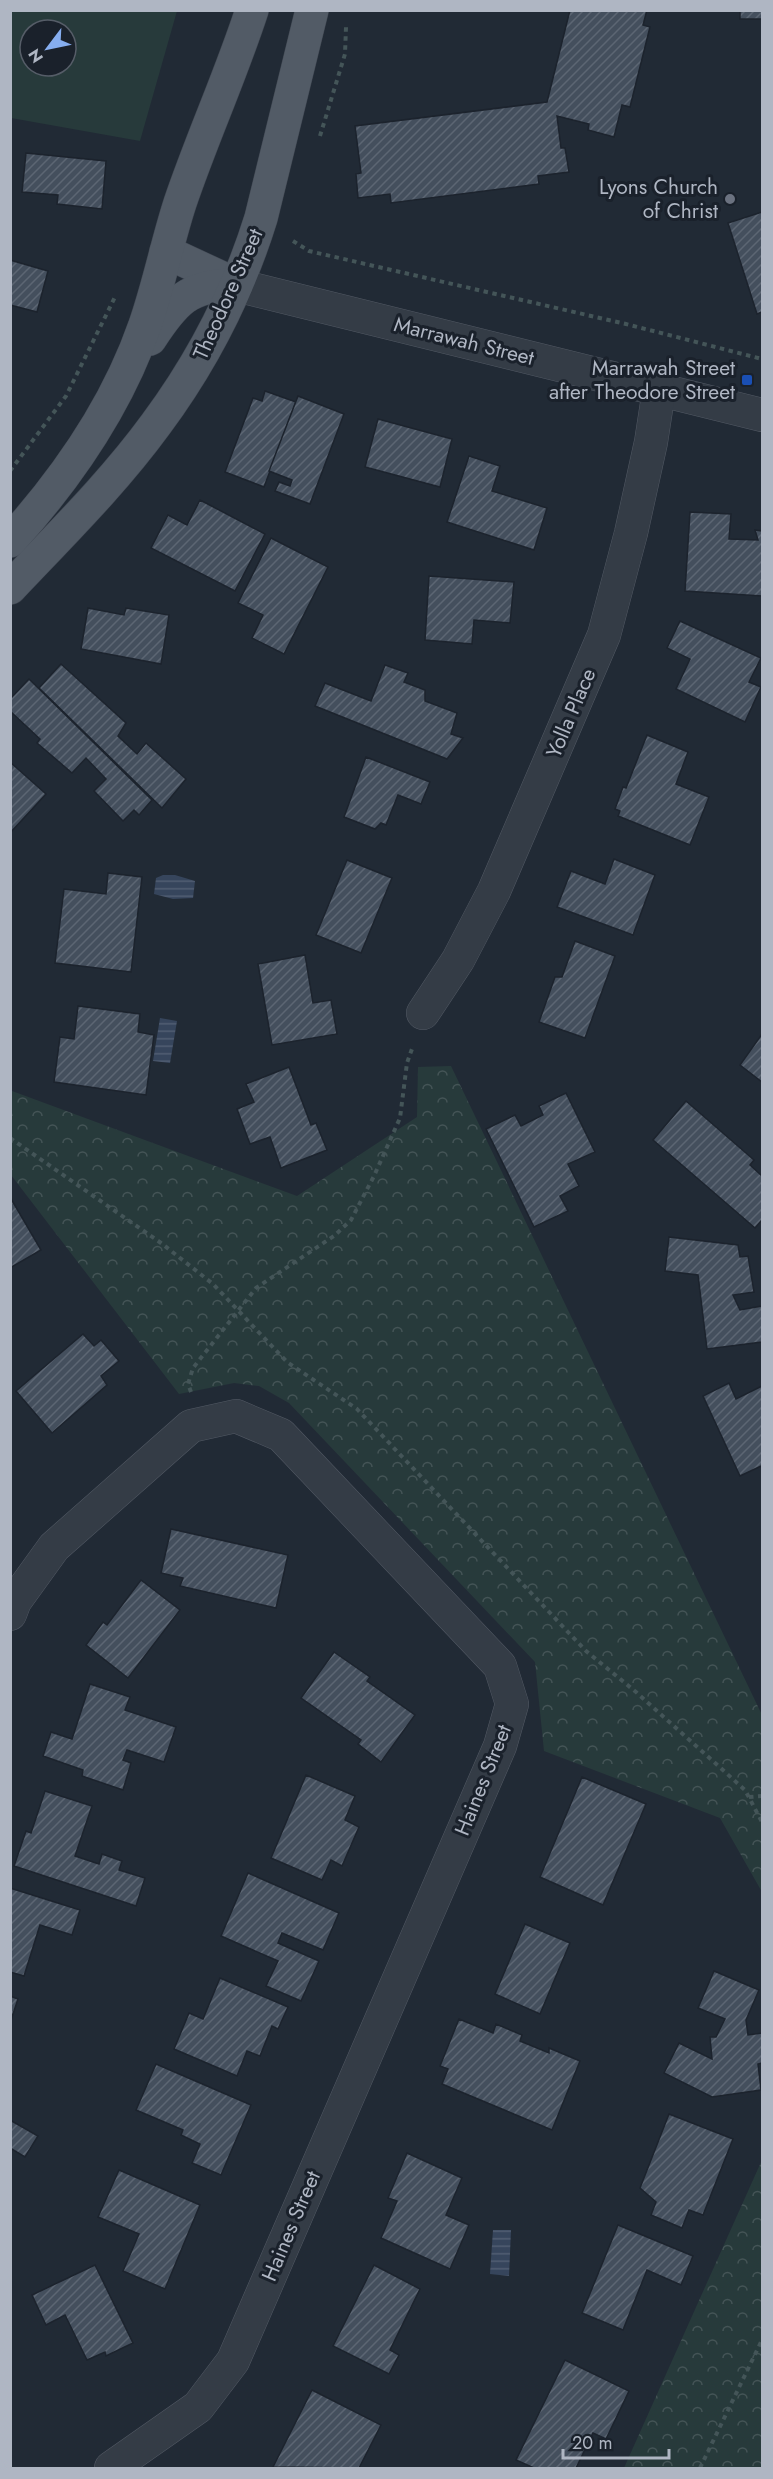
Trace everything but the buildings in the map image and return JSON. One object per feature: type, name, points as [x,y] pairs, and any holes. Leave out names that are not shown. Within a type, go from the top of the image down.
[{"type":"main road","points":[[124,378],[145,326],[180,202],[252,10]]},
{"type":"main road","name":"Theodore Street","points":[[15,574],[134,453],[176,397],[216,330],[253,246],[312,10]]},
{"type":"main road","points":[[166,252],[236,285]]},
{"type":"main road","points":[[10,541],[49,493],[99,423],[124,378],[166,314],[188,294],[209,286],[236,285]]},
{"type":"main road","points":[[99,423],[119,429],[126,428],[176,397]]},
{"type":"street","name":"Marrawah Street","points":[[236,285],[762,415]]},
{"type":"street","name":"Yolla Place","points":[[423,1013],[458,960],[494,891],[604,635],[632,533],[659,390]]},
{"type":"street","name":"Haines Street","points":[[10,1614],[15,1601],[54,1547],[191,1426],[236,1416],[281,1435],[500,1666],[512,1704],[500,1746],[233,2361],[198,2407],[111,2469]]},
{"type":"path","points":[[293,241],[309,251],[615,322],[762,359]]},
{"type":"path","points":[[10,471],[66,396],[118,292]]},
{"type":"path","points":[[203,1424],[188,1384],[193,1368],[256,1288],[334,1236],[351,1220],[400,1118],[407,1063],[423,1013]]},
{"type":"path","points":[[10,1138],[161,1243],[213,1284],[287,1362],[357,1409],[586,1651],[746,1790],[762,1822]]},
{"type":"path","points":[[749,1797],[762,1796]]},
{"type":"path","points":[[700,2469],[762,2340]]},
{"type":"green space","points":[[10,11],[177,11],[140,141],[11,118]]},
{"type":"green space","points":[[451,1066],[762,1715],[762,1892],[720,1818],[544,1751],[535,1662],[289,1403],[259,1386],[234,1383],[179,1394],[11,1175],[10,1092],[12,1091],[297,1196],[417,1117],[418,1067]]},
{"type":"green space","points":[[762,2160],[762,2468],[624,2468]]},
{"type":"water","points":[[163,875],[175,875],[195,881],[193,898],[173,899],[154,894],[156,878]]},
{"type":"water","points":[[160,1018],[177,1021],[170,1063],[153,1061]]},
{"type":"water","points":[[493,2230],[511,2230],[509,2276],[490,2274]]},
{"type":"place","name":"Lyons Church of Christ","points":[[730,199]]},
{"type":"place","name":"Marrawah Street after Theodore Street","points":[[747,380]]}]
